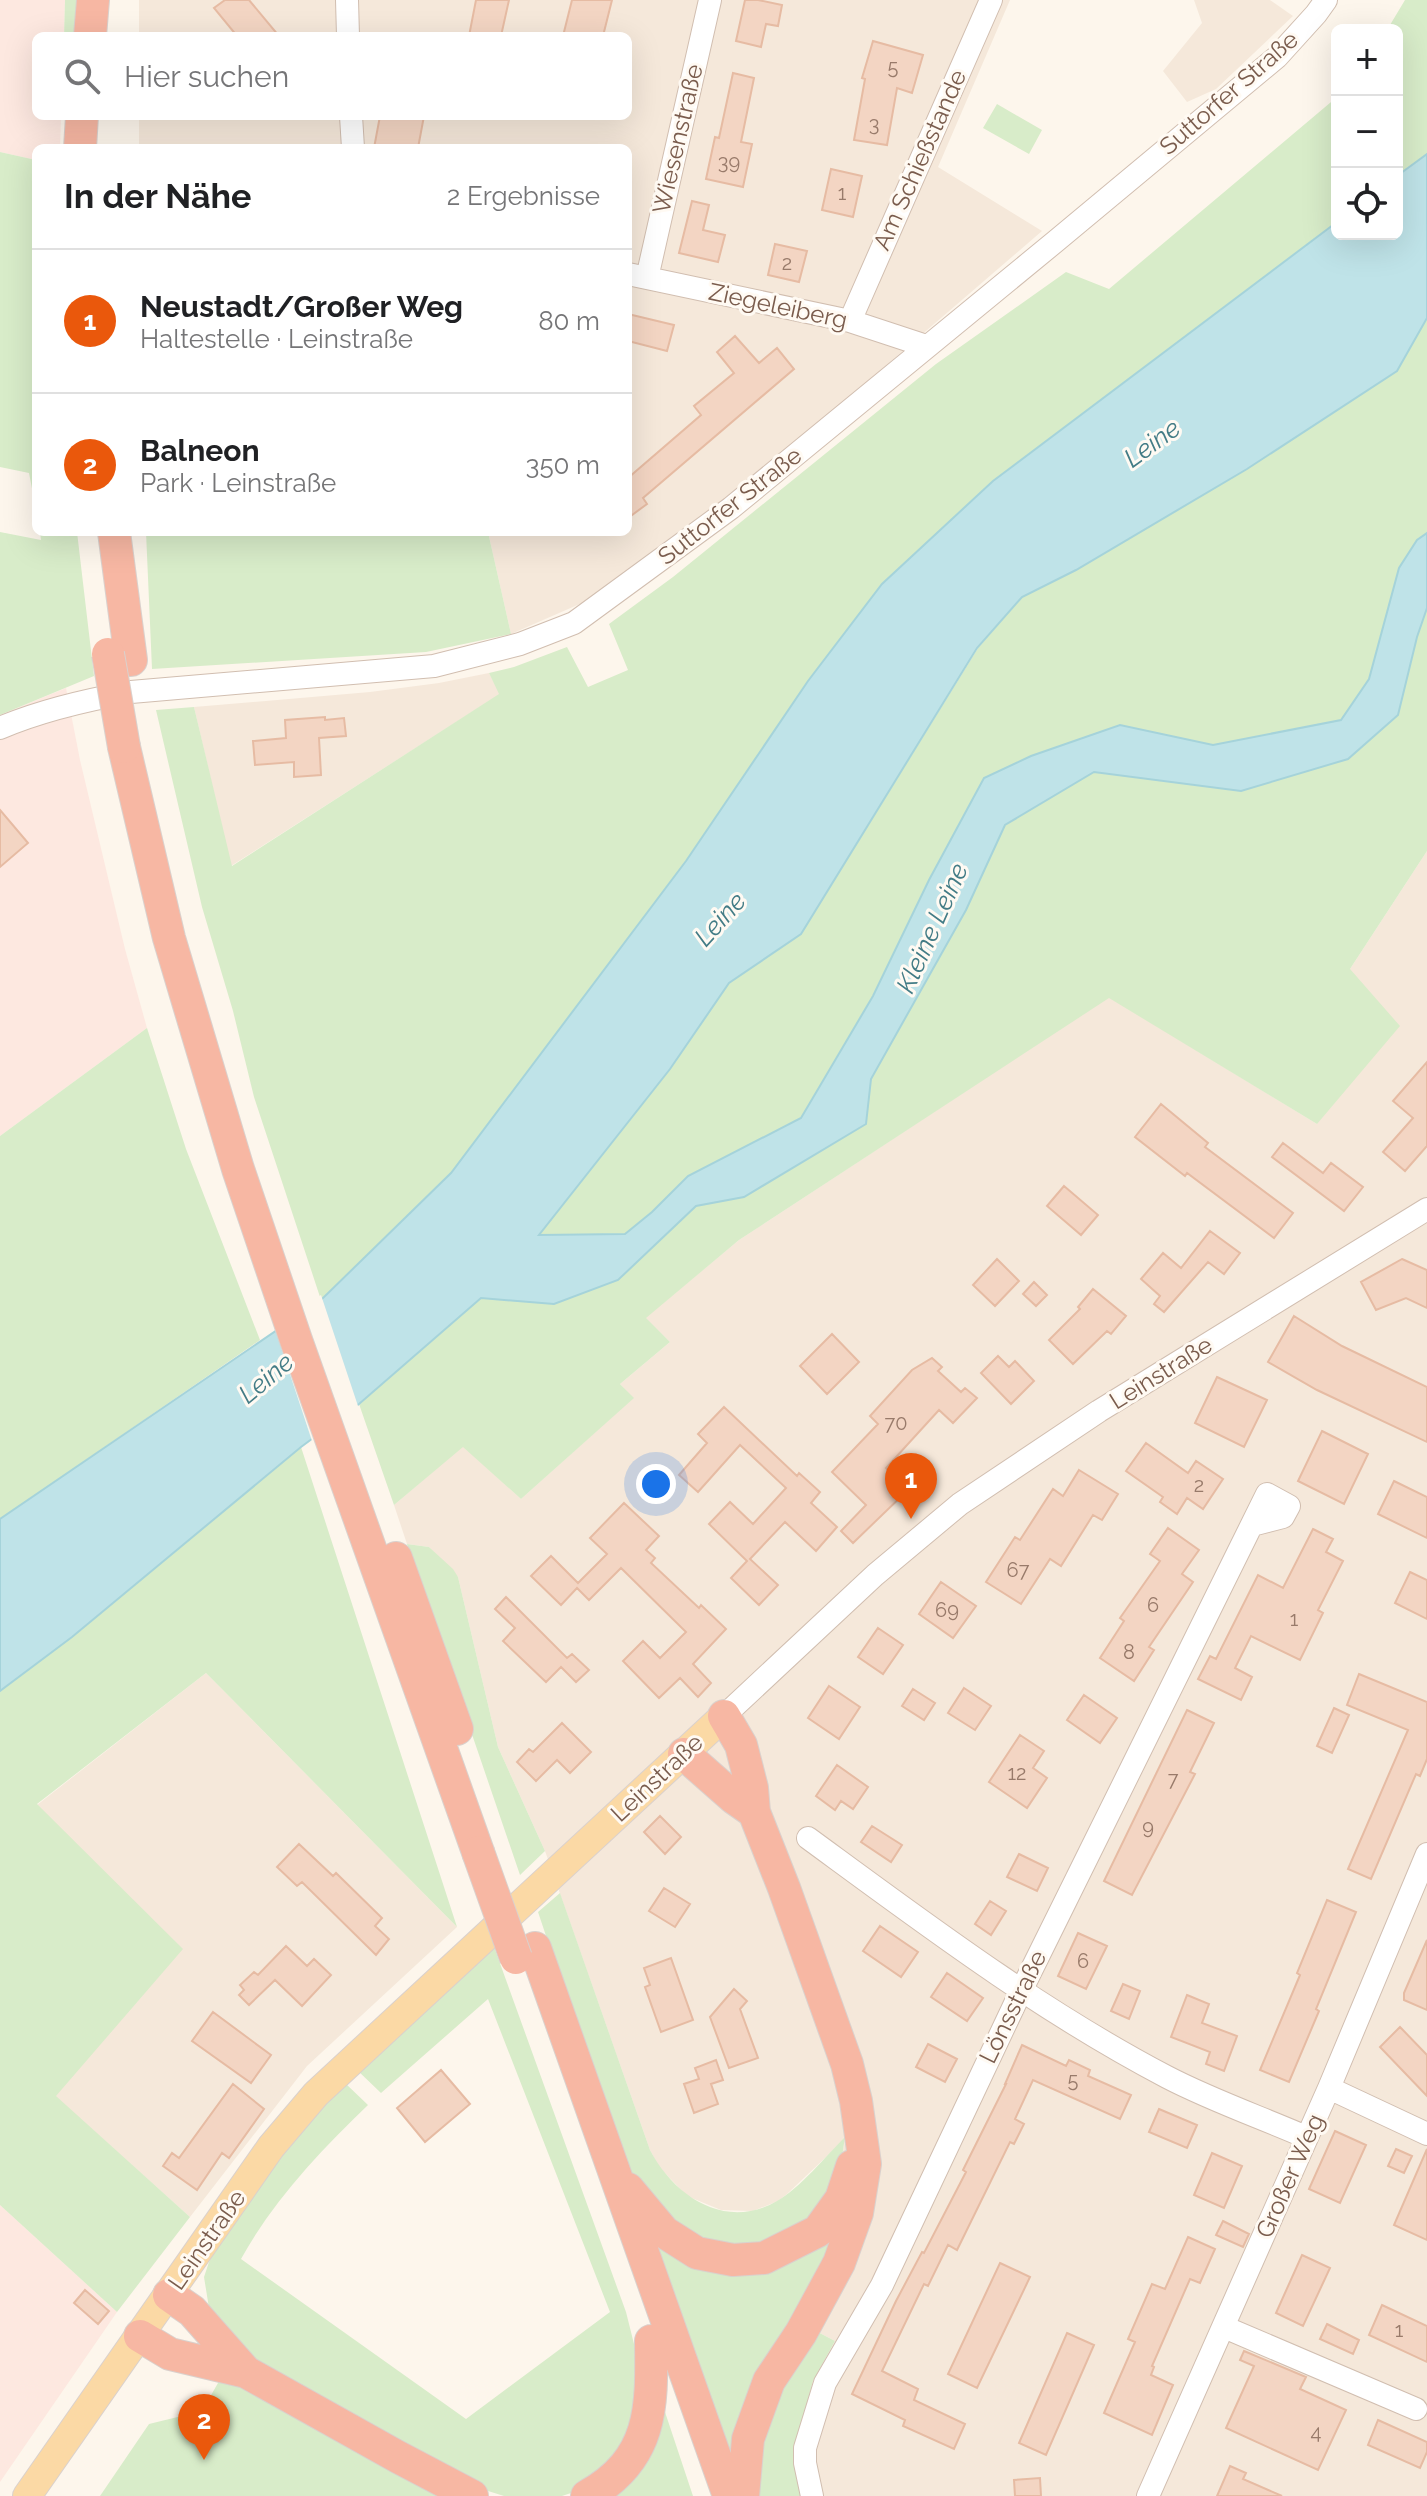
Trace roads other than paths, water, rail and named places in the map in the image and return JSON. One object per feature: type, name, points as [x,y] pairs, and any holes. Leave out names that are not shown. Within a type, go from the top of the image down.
[{"type":"highway","points":[[90,32],[93,0]]},
{"type":"highway","points":[[111,32],[114,0]]},
{"type":"highway","points":[[86,139],[102,120]]},
{"type":"highway","points":[[92,536],[119,657],[169,938],[195,990],[255,1153],[404,1612],[525,1953],[651,2341],[707,2496]]},
{"type":"highway","points":[[114,536],[119,657]]},
{"type":"highway","points":[[724,1716],[741,1745],[752,1788],[754,1812],[847,2064],[865,2164],[857,2213],[839,2263],[801,2333],[769,2381],[748,2439],[743,2496]]},
{"type":"highway","points":[[684,1754],[754,1812]]},
{"type":"highway","points":[[525,1953],[613,2171],[729,2496]]},
{"type":"highway","points":[[613,2171],[664,2232],[697,2253],[733,2260],[764,2258],[818,2231],[841,2199],[852,2164],[856,2101]]},
{"type":"highway","points":[[169,2295],[198,2318],[246,2372]]},
{"type":"highway","points":[[140,2336],[170,2354],[246,2372],[472,2496]]},
{"type":"highway","points":[[587,2496],[612,2481],[640,2442],[651,2400],[651,2341]]},
{"type":"main road","name":"Leinstraße","points":[[27,2496],[271,2147],[316,2094],[724,1716]]},
{"type":"street","points":[[347,0],[348,32]]},
{"type":"street","name":"Wiesenstraße","points":[[637,276],[710,0]]},
{"type":"street","name":"Am Schießstande","points":[[850,321],[991,0]]},
{"type":"street","name":"Suttorfer Straße","points":[[0,728],[33,715],[131,692],[434,666],[520,644],[574,623],[731,508],[1277,57],[1326,0]]},
{"type":"street","points":[[351,120],[353,144]]},
{"type":"street","name":"Ziegeleiberg","points":[[637,276],[850,321],[926,346]]},
{"type":"street","name":"Leinstraße","points":[[724,1716],[875,1575],[960,1504],[1099,1411],[1427,1209]]},
{"type":"street","name":"Lönsstraße","points":[[812,2496],[805,2448],[825,2383],[882,2285],[1021,1991],[1252,1525]]},
{"type":"street","points":[[808,1838],[1021,1991],[1170,2078],[1306,2137]]},
{"type":"street","name":"Großer Weg","points":[[1148,2496],[1329,2088],[1427,1854]]},
{"type":"street","points":[[1329,2088],[1427,2134]]},
{"type":"street","points":[[1224,2327],[1416,2409]]},
{"type":"water","points":[[1427,154],[1427,318],[1397,371],[1247,469],[1076,570],[1022,597],[977,648],[801,934],[729,983],[670,1069],[539,1235],[625,1234],[688,1176],[801,1118],[873,996],[929,880],[984,778],[1031,756],[1120,725],[1213,745],[1341,720],[1369,679],[1399,568],[1417,540],[1427,533],[1427,608],[1398,715],[1348,759],[1241,791],[1094,772],[1005,825],[966,910],[871,1079],[866,1124],[744,1197],[696,1206],[618,1280],[554,1304],[481,1298],[359,1404],[301,1447],[72,1637],[0,1691],[0,1519],[321,1300],[451,1173],[686,861],[808,681],[882,584],[993,481],[1331,227],[1331,240],[1403,240],[1403,172]]},
{"type":"place","name":"Neustadt/Großer Weg","points":[[911,1519]]},
{"type":"place","name":"Balneon","points":[[204,2460]]},
{"type":"water label","name":"Leine","points":[[1152,443]]},
{"type":"water label","name":"Leine","points":[[720,919]]},
{"type":"water label","name":"Kleine Leine","points":[[932,928]]},
{"type":"water label","name":"Leine","points":[[266,1378]]}]
